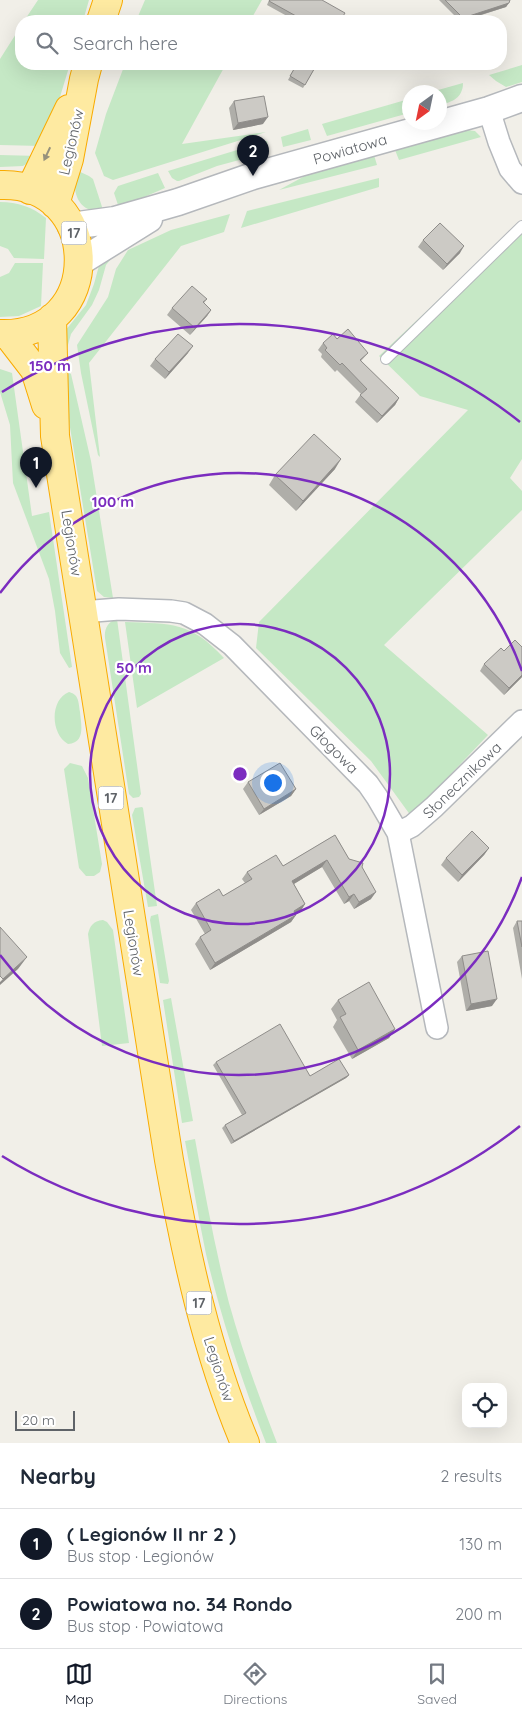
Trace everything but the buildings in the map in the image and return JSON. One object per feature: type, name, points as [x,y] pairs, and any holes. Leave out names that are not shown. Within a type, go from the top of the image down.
[{"type":"highway","points":[[104,15],[108,0]]},
{"type":"highway","name":"Legionów","points":[[30,190],[86,71]]},
{"type":"highway","name":"Legionów","points":[[55,204],[68,159],[86,71]]},
{"type":"highway","name":"17","points":[[0,185],[30,190],[55,204],[71,226],[78,244],[80,262],[72,294],[61,310],[52,318],[28,331],[4,335]]},
{"type":"highway","name":"Legionów","points":[[52,318],[55,436],[175,1193],[208,1338],[244,1443]]},
{"type":"highway","name":"Legionów","points":[[4,335],[35,370],[55,436]]},
{"type":"street","name":"Powiatowa","points":[[71,226],[115,220],[178,202],[253,176],[489,110],[522,98]]},
{"type":"street","points":[[489,110],[510,169],[522,183]]},
{"type":"street","name":"Powiatowa","points":[[80,262],[178,202]]},
{"type":"street","name":"Głogowa","points":[[82,612],[119,609],[171,611],[184,613],[215,630],[358,773],[377,797],[398,833],[437,1028]]},
{"type":"street","name":"Słonecznikowa","points":[[398,833],[412,826],[434,808],[522,721]]},
{"type":"lane","points":[[386,359],[522,226]]},
{"type":"green space","points":[[38,0],[89,0],[85,15],[28,15]]},
{"type":"green space","points":[[145,0],[262,0],[253,15],[139,15]]},
{"type":"green space","points":[[15,35],[15,70],[68,70],[49,133],[41,146],[0,145],[0,59]]},
{"type":"green space","points":[[522,65],[522,82],[506,87],[489,75]]},
{"type":"green space","points":[[123,70],[223,70],[182,144],[266,132],[113,180],[104,176],[95,153],[106,114]]},
{"type":"green space","points":[[463,83],[459,96],[447,103],[447,88]]},
{"type":"green space","points":[[402,101],[402,115],[327,136],[322,124]]},
{"type":"green space","points":[[308,129],[311,140],[283,147],[281,137]]},
{"type":"green space","points":[[466,130],[475,131],[481,137],[399,160],[395,150]]},
{"type":"green space","points":[[267,141],[269,152],[217,166],[179,181],[172,178],[168,171]]},
{"type":"green space","points":[[0,155],[39,156],[23,166],[0,167]]},
{"type":"green space","points":[[374,155],[377,165],[279,190],[314,171]]},
{"type":"green space","points":[[76,170],[93,179],[104,213],[88,209],[78,200],[75,187]]},
{"type":"green space","points":[[158,173],[165,188],[119,208],[114,193],[118,186]]},
{"type":"green space","points":[[379,178],[379,187],[241,228],[247,211]]},
{"type":"green space","points":[[0,202],[24,206],[46,218],[44,259],[14,258],[8,249],[0,246]]},
{"type":"green space","points":[[230,214],[224,232],[181,246],[89,363],[100,457],[98,455],[81,373],[77,345],[108,297],[116,269],[128,250],[171,230]]},
{"type":"green space","points":[[522,221],[522,459],[510,478],[522,491],[522,510],[384,645],[488,735],[411,816],[371,761],[256,648],[259,622],[468,410],[420,396],[379,356]]},
{"type":"green space","points":[[115,254],[106,265],[99,290],[92,305],[71,334],[66,352],[65,331],[86,305],[100,262]]},
{"type":"green space","points":[[15,263],[43,263],[41,306],[19,316],[0,317],[0,277],[9,273]]},
{"type":"green space","points":[[0,369],[12,373],[32,516],[49,512],[72,667],[69,668],[60,653],[49,579],[13,483],[10,425],[0,392]]},
{"type":"green space","points":[[68,372],[71,374],[91,461],[113,598],[104,597],[97,591],[65,397],[63,373]]},
{"type":"green space","points":[[117,619],[141,794],[139,797],[133,798],[129,794],[105,638],[107,626]]},
{"type":"green space","points":[[125,622],[156,623],[190,631],[201,637],[224,658],[137,708]]},
{"type":"green space","points":[[69,692],[78,699],[81,732],[78,740],[68,744],[58,733],[55,717],[58,702]]},
{"type":"green space","points":[[70,763],[82,766],[88,778],[102,864],[100,872],[94,876],[86,876],[79,868],[64,769]]},
{"type":"green space","points":[[142,807],[157,906],[148,907],[132,815],[135,808]]},
{"type":"green space","points":[[158,914],[168,984],[160,983],[150,920],[151,916]]},
{"type":"green space","points":[[103,920],[113,930],[129,1043],[102,1046],[88,934],[92,924]]},
{"type":"green space","points":[[171,998],[193,1121],[182,1123],[163,1000]]},
{"type":"green space","points":[[195,1139],[229,1303],[251,1373],[277,1443],[266,1443],[240,1373],[218,1302],[206,1254],[185,1141]]},
{"type":"place","name":"Powiatowa no. 34 Rondo","points":[[253,176]]},
{"type":"place","name":"( Legionów II nr 2 )","points":[[36,488]]}]
